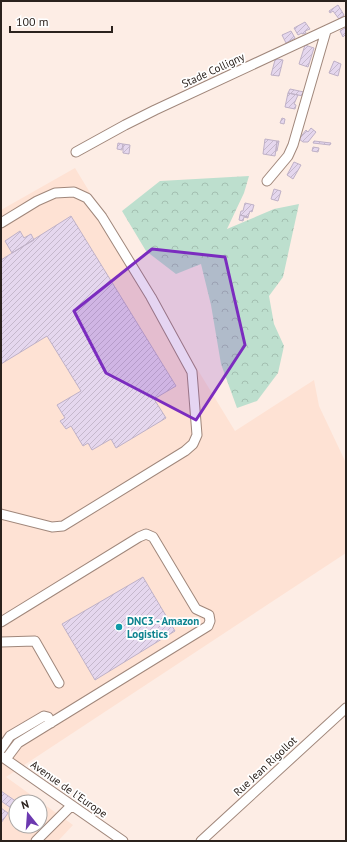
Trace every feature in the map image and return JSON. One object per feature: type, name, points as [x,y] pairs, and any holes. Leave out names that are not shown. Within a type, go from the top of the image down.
[{"type":"street","name":"Stade Colligny","points":[[76,152],[155,110],[346,21]]},
{"type":"street","points":[[267,181],[288,156],[293,144],[326,31]]},
{"type":"street","points":[[1,222],[37,200],[55,193],[74,192],[87,198],[102,217],[151,297],[192,372],[197,435],[193,444],[185,451],[63,526],[52,527],[1,514]]},
{"type":"street","points":[[1,622],[132,541],[146,534],[153,537],[196,609],[209,615],[210,621],[208,626],[18,743],[4,758]]},
{"type":"street","points":[[1,642],[35,641],[59,683]]},
{"type":"street","name":"Rue Jean Rigollot","points":[[201,841],[346,708]]},
{"type":"street","points":[[1,749],[10,736],[44,716],[48,717],[51,722]]},
{"type":"street","name":"Avenue de l'Europe","points":[[4,758],[123,841]]},
{"type":"street","points":[[36,841],[71,806]]},
{"type":"highlighted area","points":[[152,249],[225,257],[245,345],[196,420],[106,373],[74,311]]},
{"type":"shaded area","points":[[75,168],[235,431],[314,380],[319,406],[346,463],[346,553],[6,777],[30,794],[8,794],[8,834],[48,834],[48,807],[73,825],[58,841],[1,841],[1,210]]},
{"type":"green space","points":[[249,176],[244,193],[227,229],[274,209],[299,204],[283,277],[269,296],[274,324],[284,346],[278,373],[257,401],[237,408],[221,364],[211,305],[201,264],[176,274],[146,251],[122,211],[160,181]]},
{"type":"building","points":[[338,5],[344,15],[339,19],[333,11],[330,13],[329,11]]},
{"type":"building","points":[[305,22],[310,29],[305,31],[306,33],[298,35],[294,28]]},
{"type":"building","points":[[345,28],[346,37],[345,35],[343,37],[340,31]]},
{"type":"building","points":[[291,31],[295,38],[286,43],[282,35]]},
{"type":"building","points":[[305,45],[314,48],[308,67],[299,64]]},
{"type":"building","points":[[275,60],[283,60],[279,76],[271,75]]},
{"type":"building","points":[[334,61],[341,64],[338,76],[329,73]]},
{"type":"building","points":[[290,89],[304,92],[303,96],[288,93]]},
{"type":"building","points":[[288,93],[298,95],[294,104],[296,105],[295,109],[285,107]]},
{"type":"building","points":[[282,118],[285,119],[284,124],[280,123]]},
{"type":"building","points":[[311,128],[316,132],[308,142],[303,142],[299,139],[306,130],[308,132]]},
{"type":"building","points":[[265,139],[277,141],[275,156],[263,154]]},
{"type":"building","points":[[277,141],[279,141],[276,151]]},
{"type":"building","points":[[314,141],[331,143],[330,145],[313,143]]},
{"type":"building","points":[[118,143],[123,144],[122,150],[117,149]]},
{"type":"building","points":[[123,144],[130,145],[129,154],[123,153]]},
{"type":"building","points":[[313,147],[319,148],[318,152],[312,151]]},
{"type":"building","points":[[294,162],[301,165],[293,179],[287,175]]},
{"type":"building","points":[[274,189],[281,191],[278,201],[271,199]]},
{"type":"building","points":[[245,203],[254,205],[252,212],[250,211],[248,217],[240,215],[241,211],[243,211]]},
{"type":"building","points":[[240,215],[248,218],[244,217],[243,221],[239,220]]},
{"type":"building","points":[[71,216],[176,386],[154,399],[166,418],[116,448],[111,439],[92,450],[88,443],[83,446],[71,426],[66,429],[60,421],[65,418],[57,405],[81,391],[47,336],[1,364],[1,260]]},
{"type":"building","points":[[20,231],[24,238],[31,234],[34,240],[12,253],[5,241]]},
{"type":"building","name":"DNC3 - Amazon Logistics","points":[[143,577],[175,631],[95,680],[62,624]]},
{"type":"building","points":[[1,791],[8,796],[8,806],[1,801]]},
{"type":"building","points":[[1,808],[8,813],[1,823]]},
{"type":"place","name":"DNC3 - Amazon Logistics","points":[[119,627]]}]
